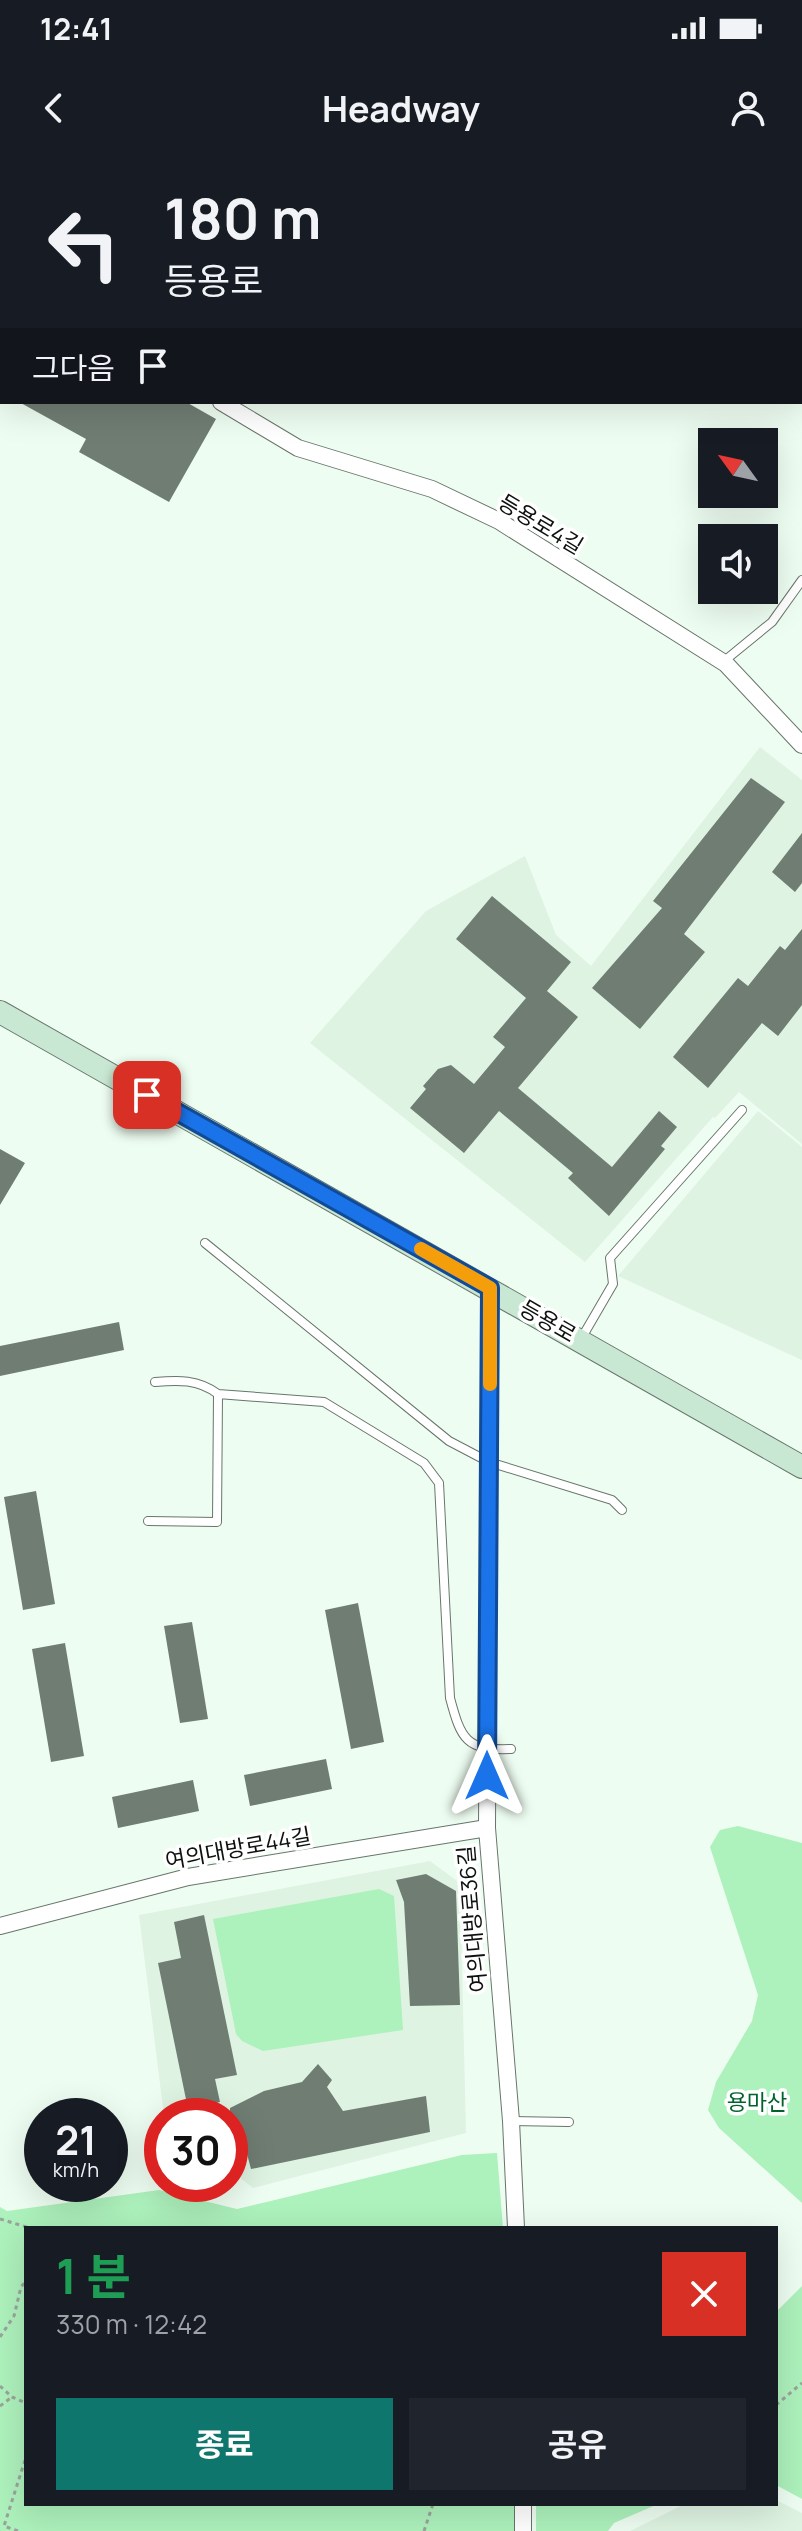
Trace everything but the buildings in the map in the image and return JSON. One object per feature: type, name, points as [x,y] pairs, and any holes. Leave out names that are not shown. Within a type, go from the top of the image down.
[{"type":"street","name":"등용로4길","points":[[224,404],[298,448],[432,489],[499,521],[722,662],[802,745]]},
{"type":"street","name":"등용로","points":[[0,1012],[802,1467]]},
{"type":"street","name":"여의대방로36길","points":[[490,1288],[487,1828],[511,2121],[516,2226]]},
{"type":"street","name":"여의대방로44길","points":[[0,1926],[188,1877],[487,1828]]},
{"type":"street","points":[[523,2506],[523,2531]]},
{"type":"lane","points":[[722,662],[772,622],[802,580]]},
{"type":"lane","points":[[581,1340],[613,1284],[610,1258],[742,1110]]},
{"type":"lane","points":[[205,1243],[449,1441],[489,1462],[612,1500],[622,1510]]},
{"type":"lane","points":[[155,1382],[182,1380],[206,1385],[218,1394],[324,1402],[424,1463],[439,1483],[450,1698],[458,1727],[468,1743],[488,1750],[511,1749]]},
{"type":"lane","points":[[148,1521],[217,1522],[218,1394]]},
{"type":"lane","points":[[511,2121],[569,2122]]},
{"type":"path","points":[[0,2219],[24,2226]]},
{"type":"path","points":[[0,2337],[14,2316],[24,2283]]},
{"type":"path","points":[[778,2403],[802,2383]]},
{"type":"path","points":[[0,2386],[12,2397],[24,2402]]},
{"type":"path","points":[[0,2406],[12,2397]]},
{"type":"path","points":[[18,2531],[4,2526],[24,2463]]},
{"type":"path","points":[[424,2531],[432,2506]]},
{"type":"shaded area","points":[[760,747],[802,780],[802,1144],[739,1092],[713,1117],[585,1262],[310,1043],[426,911],[525,856],[556,935],[591,966]]},
{"type":"shaded area","points":[[758,1111],[802,1147],[802,1360],[618,1276]]},
{"type":"shaded area","points":[[430,1861],[460,1883],[466,2133],[253,2188],[248,2184],[248,2098],[162,2098],[139,1915]]},
{"type":"shaded area","points":[[778,2501],[802,2513],[802,2531],[630,2531],[681,2506],[778,2506]]},
{"type":"green space","name":"용마산","points":[[738,1826],[802,1843],[802,2203],[719,2128],[708,2110],[716,2082],[752,2021],[758,1995],[710,1847],[720,1830]]},
{"type":"green space","points":[[379,1889],[394,1896],[403,2030],[263,2051],[242,2041],[236,2034],[213,1919]]},
{"type":"green space","points":[[497,2153],[503,2226],[24,2226],[24,2506],[516,2506],[517,2531],[0,2531],[0,2207],[7,2211],[72,2202],[128,2202],[128,2194],[144,2192],[144,2202],[208,2202],[237,2209],[462,2155]]},
{"type":"green space","points":[[802,2286],[802,2499],[778,2486],[778,2310]]},
{"type":"green space","points":[[536,2506],[653,2506],[614,2523],[608,2531],[536,2531]]},
{"type":"slow traffic","points":[[421,1249],[490,1288],[490,1384]]},
{"type":"route","points":[[147,1095],[490,1288],[487,1776]]}]
